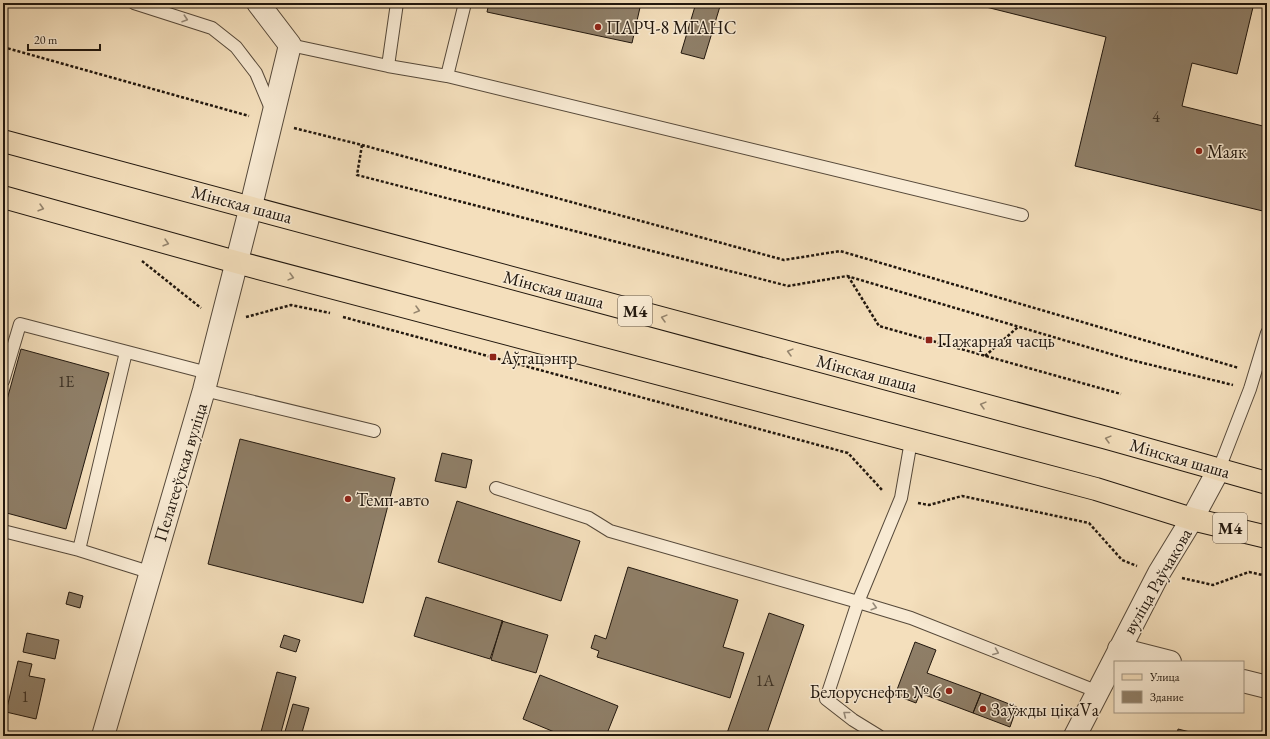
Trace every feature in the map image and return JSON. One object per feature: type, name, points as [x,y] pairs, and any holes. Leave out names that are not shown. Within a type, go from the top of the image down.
[{"type":"main road","name":"Мінская шаша","points":[[3,141],[251,206],[1267,483]]},
{"type":"main road","name":"М4","points":[[3,197],[236,262],[1096,489],[1192,519],[1267,537]]},
{"type":"street","points":[[258,3],[290,45]]},
{"type":"street","name":"Пелагееўская вуліца","points":[[103,736],[149,572],[206,382],[273,119],[290,45]]},
{"type":"street","name":"вуліца Раўчакова","points":[[1075,736],[1096,691],[1159,573],[1192,519],[1219,469]]},
{"type":"street","points":[[1119,649],[1166,661]]},
{"type":"street","points":[[1244,680],[1267,687]]},
{"type":"lane","points":[[134,3],[212,28],[236,47],[256,72],[273,119]]},
{"type":"lane","points":[[388,66],[397,3]]},
{"type":"lane","points":[[447,76],[465,3]]},
{"type":"lane","points":[[290,45],[388,66],[447,76],[1022,214]]},
{"type":"lane","points":[[3,381],[20,324],[126,352],[206,382],[374,431]]},
{"type":"lane","points":[[1219,469],[1250,389],[1267,333]]},
{"type":"lane","points":[[79,550],[126,352]]},
{"type":"lane","points":[[879,736],[853,720],[826,699],[858,602],[901,498],[911,441]]},
{"type":"lane","points":[[496,488],[590,518],[610,531],[911,618],[1096,691]]},
{"type":"lane","points":[[3,531],[79,550],[149,572]]},
{"type":"path","points":[[3,47],[273,119],[362,145],[784,260],[840,251],[1255,372]]},
{"type":"path","points":[[362,145],[357,175],[788,286],[847,276],[1131,360],[1250,389]]},
{"type":"path","points":[[141,261],[204,310],[223,316],[241,319],[291,305],[330,313],[848,453],[880,490],[901,498],[929,505],[962,496],[1089,524],[1122,560],[1159,573],[1213,585],[1249,572],[1267,576]]},
{"type":"path","points":[[847,276],[879,326],[1121,394]]},
{"type":"path","points":[[985,356],[1019,327]]},
{"type":"building","name":"ПАРЧ-8 МГАНС","points":[[489,3],[641,3],[632,43],[487,12]]},
{"type":"building","points":[[696,3],[721,3],[704,59],[681,53]]},
{"type":"building","points":[[983,3],[1254,3],[1237,74],[1192,63],[1182,106],[1267,127],[1267,212],[1075,166],[1106,37],[982,6]]},
{"type":"building","points":[[21,349],[109,373],[66,529],[3,512],[3,414]]},
{"type":"building","points":[[240,439],[395,478],[363,603],[208,564]]},
{"type":"building","points":[[442,453],[472,460],[466,488],[435,481]]},
{"type":"building","points":[[457,501],[580,541],[561,601],[438,562]]},
{"type":"building","points":[[628,567],[738,600],[723,647],[744,653],[730,698],[597,657],[599,651],[591,648],[595,635],[606,639]]},
{"type":"building","points":[[69,592],[83,596],[80,608],[66,604]]},
{"type":"building","points":[[426,597],[503,621],[490,659],[414,636]]},
{"type":"building","points":[[769,613],[804,625],[766,736],[726,736]]},
{"type":"building","points":[[502,621],[548,635],[536,673],[491,660]]},
{"type":"building","points":[[27,633],[59,640],[55,659],[23,652]]},
{"type":"building","points":[[284,635],[300,640],[296,652],[280,647]]},
{"type":"building","points":[[915,642],[936,650],[927,673],[981,693],[973,713],[920,693],[916,703],[895,695]]},
{"type":"building","points":[[18,661],[32,664],[29,676],[45,679],[36,719],[6,712]]},
{"type":"building","points":[[277,672],[296,677],[280,736],[261,732]]},
{"type":"building","points":[[540,675],[618,706],[606,736],[564,736],[523,719]]},
{"type":"building","points":[[981,693],[1017,707],[1010,727],[973,713]]},
{"type":"building","points":[[293,704],[309,708],[301,736],[284,735]]},
{"type":"building","points":[[1178,729],[1206,736],[1177,736]]},
{"type":"place","name":"ПАРЧ-8 МГАНС","points":[[598,27]]},
{"type":"place","name":"Маяк","points":[[1199,151]]},
{"type":"place","name":"Пажарная часць","points":[[929,340]]},
{"type":"place","name":"Аўтацэнтр","points":[[493,357]]},
{"type":"place","name":"Темп-авто","points":[[348,499]]},
{"type":"place","name":"Белоруснефть № 6","points":[[949,691]]},
{"type":"place","name":"Заўжды цікаVа","points":[[983,709]]}]
